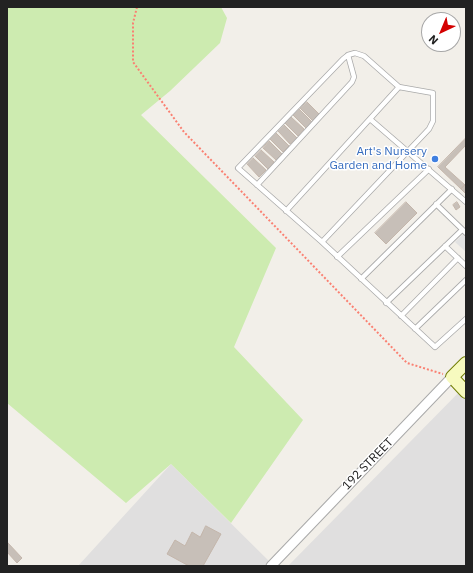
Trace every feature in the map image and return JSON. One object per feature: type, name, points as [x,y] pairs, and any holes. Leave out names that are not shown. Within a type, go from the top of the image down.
[{"type":"main road","name":"192 STREET","points":[[452,377],[466,363]]},
{"type":"main road","points":[[452,377],[466,392]]},
{"type":"street","name":"192 STREET","points":[[271,566],[452,377]]},
{"type":"lane","points":[[322,242],[429,129],[433,121],[433,93],[399,87],[364,56],[355,53],[348,55],[238,168],[322,242],[360,279],[435,347],[466,319]]},
{"type":"lane","points":[[257,185],[352,82],[354,77],[348,55]]},
{"type":"lane","points":[[286,211],[399,87]]},
{"type":"lane","points":[[370,119],[466,202]]},
{"type":"lane","points":[[338,257],[429,169]]},
{"type":"lane","points":[[360,279],[452,189]]},
{"type":"lane","points":[[386,303],[464,231],[436,204]]},
{"type":"lane","points":[[446,246],[466,266]]},
{"type":"lane","points":[[401,316],[458,258]]},
{"type":"lane","points":[[415,329],[466,280]]},
{"type":"path","points":[[137,7],[133,23],[133,62],[184,132],[407,363],[452,377]]},
{"type":"shaded area","points":[[466,231],[466,252],[455,242]]},
{"type":"shaded area","points":[[466,385],[466,566],[288,566]]},
{"type":"shaded area","points":[[171,464],[274,566],[78,566]]},
{"type":"green space","points":[[7,7],[221,7],[227,18],[220,43],[170,91],[141,115],[276,248],[234,347],[303,420],[231,523],[171,464],[126,503],[7,403]]},
{"type":"building","points":[[307,102],[319,114],[313,121],[300,108]]},
{"type":"building","points":[[299,109],[312,122],[306,128],[293,115]]},
{"type":"building","points":[[291,117],[304,129],[298,136],[285,123]]},
{"type":"building","points":[[284,125],[297,138],[290,144],[278,131]]},
{"type":"building","points":[[276,133],[289,146],[283,152],[270,139]]},
{"type":"building","points":[[466,138],[466,145],[445,167],[465,185],[461,189],[438,167]]},
{"type":"building","points":[[269,141],[282,154],[276,160],[263,148]]},
{"type":"building","points":[[261,150],[274,162],[268,169],[255,156]]},
{"type":"building","points":[[253,158],[266,170],[259,177],[247,164]]},
{"type":"building","points":[[466,184],[466,194],[461,189]]},
{"type":"building","points":[[406,202],[417,213],[386,244],[375,233]]},
{"type":"building","points":[[457,202],[460,207],[456,210],[453,205]]},
{"type":"building","points":[[206,526],[221,534],[203,566],[189,566],[167,554],[175,540],[185,546],[192,532],[200,537]]},
{"type":"building","points":[[8,543],[22,558],[17,563],[7,552]]},
{"type":"place","name":"Art's Nursery Garden and Home","points":[[435,159]]}]
